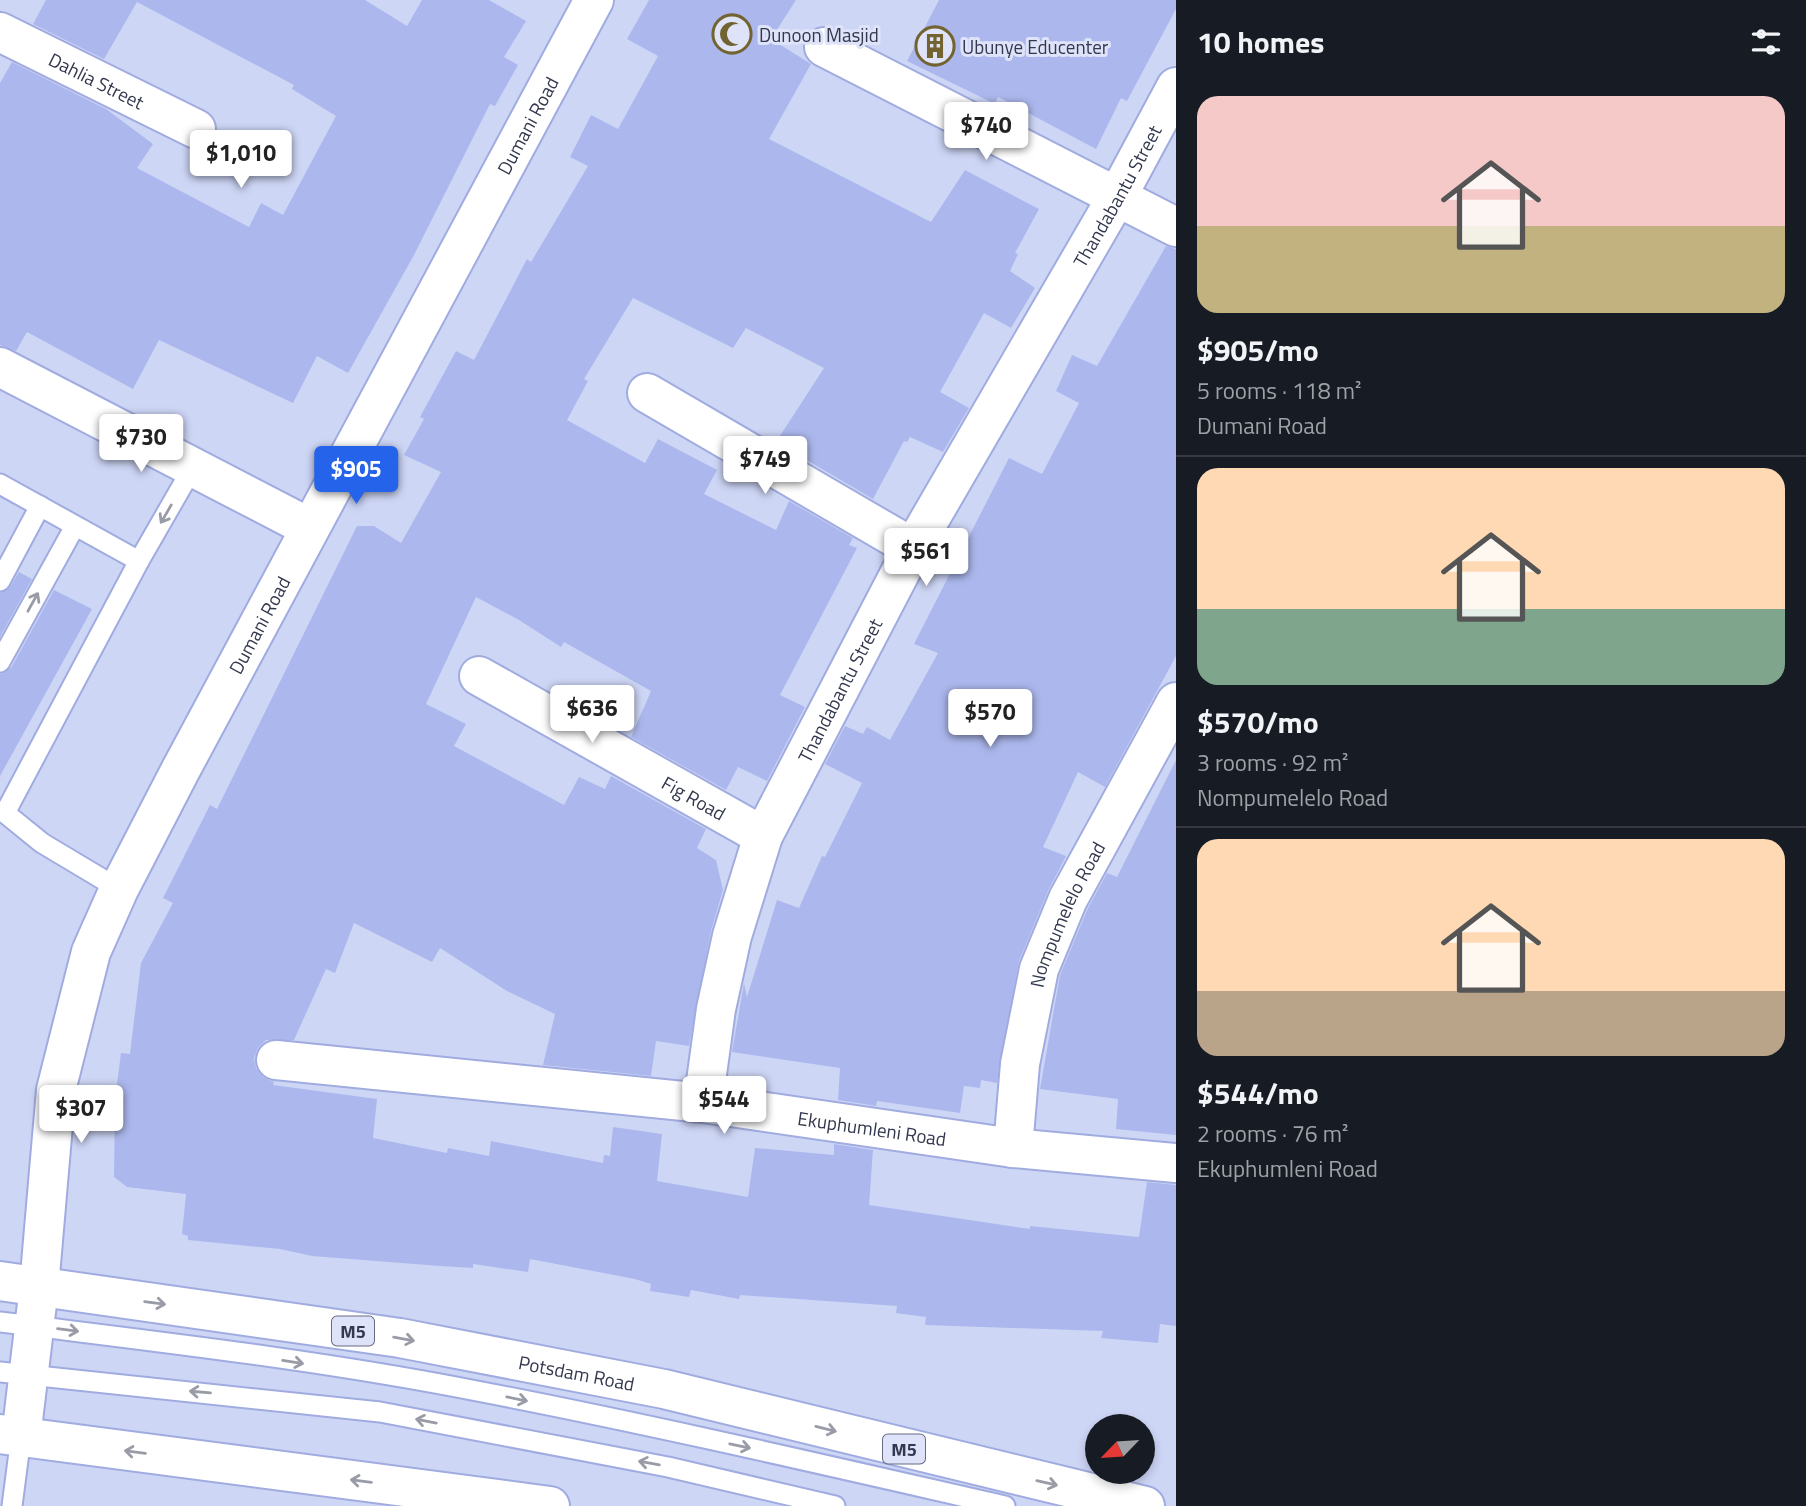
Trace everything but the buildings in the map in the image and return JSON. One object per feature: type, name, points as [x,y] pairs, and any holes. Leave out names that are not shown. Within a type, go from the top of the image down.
[{"type":"street","name":"Dumani Road","points":[[10,1436],[17,1324],[39,1287],[55,1090],[91,952],[119,889],[594,0]]},
{"type":"street","name":"Dahlia Street","points":[[0,32],[196,129]]},
{"type":"street","points":[[824,47],[1176,227]]},
{"type":"street","name":"Thandabantu Street","points":[[703,1103],[716,1009],[732,936],[763,836],[913,548],[1118,195],[1176,87]]},
{"type":"street","points":[[0,367],[310,528]]},
{"type":"street","points":[[647,393],[913,548]]},
{"type":"street","name":"Fig Road","points":[[480,676],[763,836]]},
{"type":"street","name":"Nompumelelo Road","points":[[1013,1148],[1020,1063],[1040,968],[1068,899],[1176,702]]},
{"type":"street","name":"Ekuphumleni Road","points":[[276,1060],[703,1103],[1013,1148],[1176,1163]]},
{"type":"street","name":"Potsdam Road","points":[[0,1282],[400,1338],[664,1389],[1145,1506]]},
{"type":"street","points":[[10,1436],[550,1506]]},
{"type":"lane","points":[[0,833],[5,813],[139,561],[193,467]]},
{"type":"lane","points":[[2,491],[40,506],[139,561]]},
{"type":"lane","points":[[0,581],[40,506]]},
{"type":"lane","points":[[0,662],[75,526]]},
{"type":"lane","points":[[5,813],[42,843],[119,889]]},
{"type":"lane","points":[[17,1324],[149,1340],[475,1391],[778,1454],[1005,1506]]},
{"type":"lane","points":[[14,1374],[380,1412],[668,1467],[835,1506]]},
{"type":"lane","points":[[10,1436],[12,1506]]},
{"type":"place","name":"Dunoon Masjid","points":[[732,34]]},
{"type":"place","name":"Ubunye Educenter","points":[[935,46]]}]
